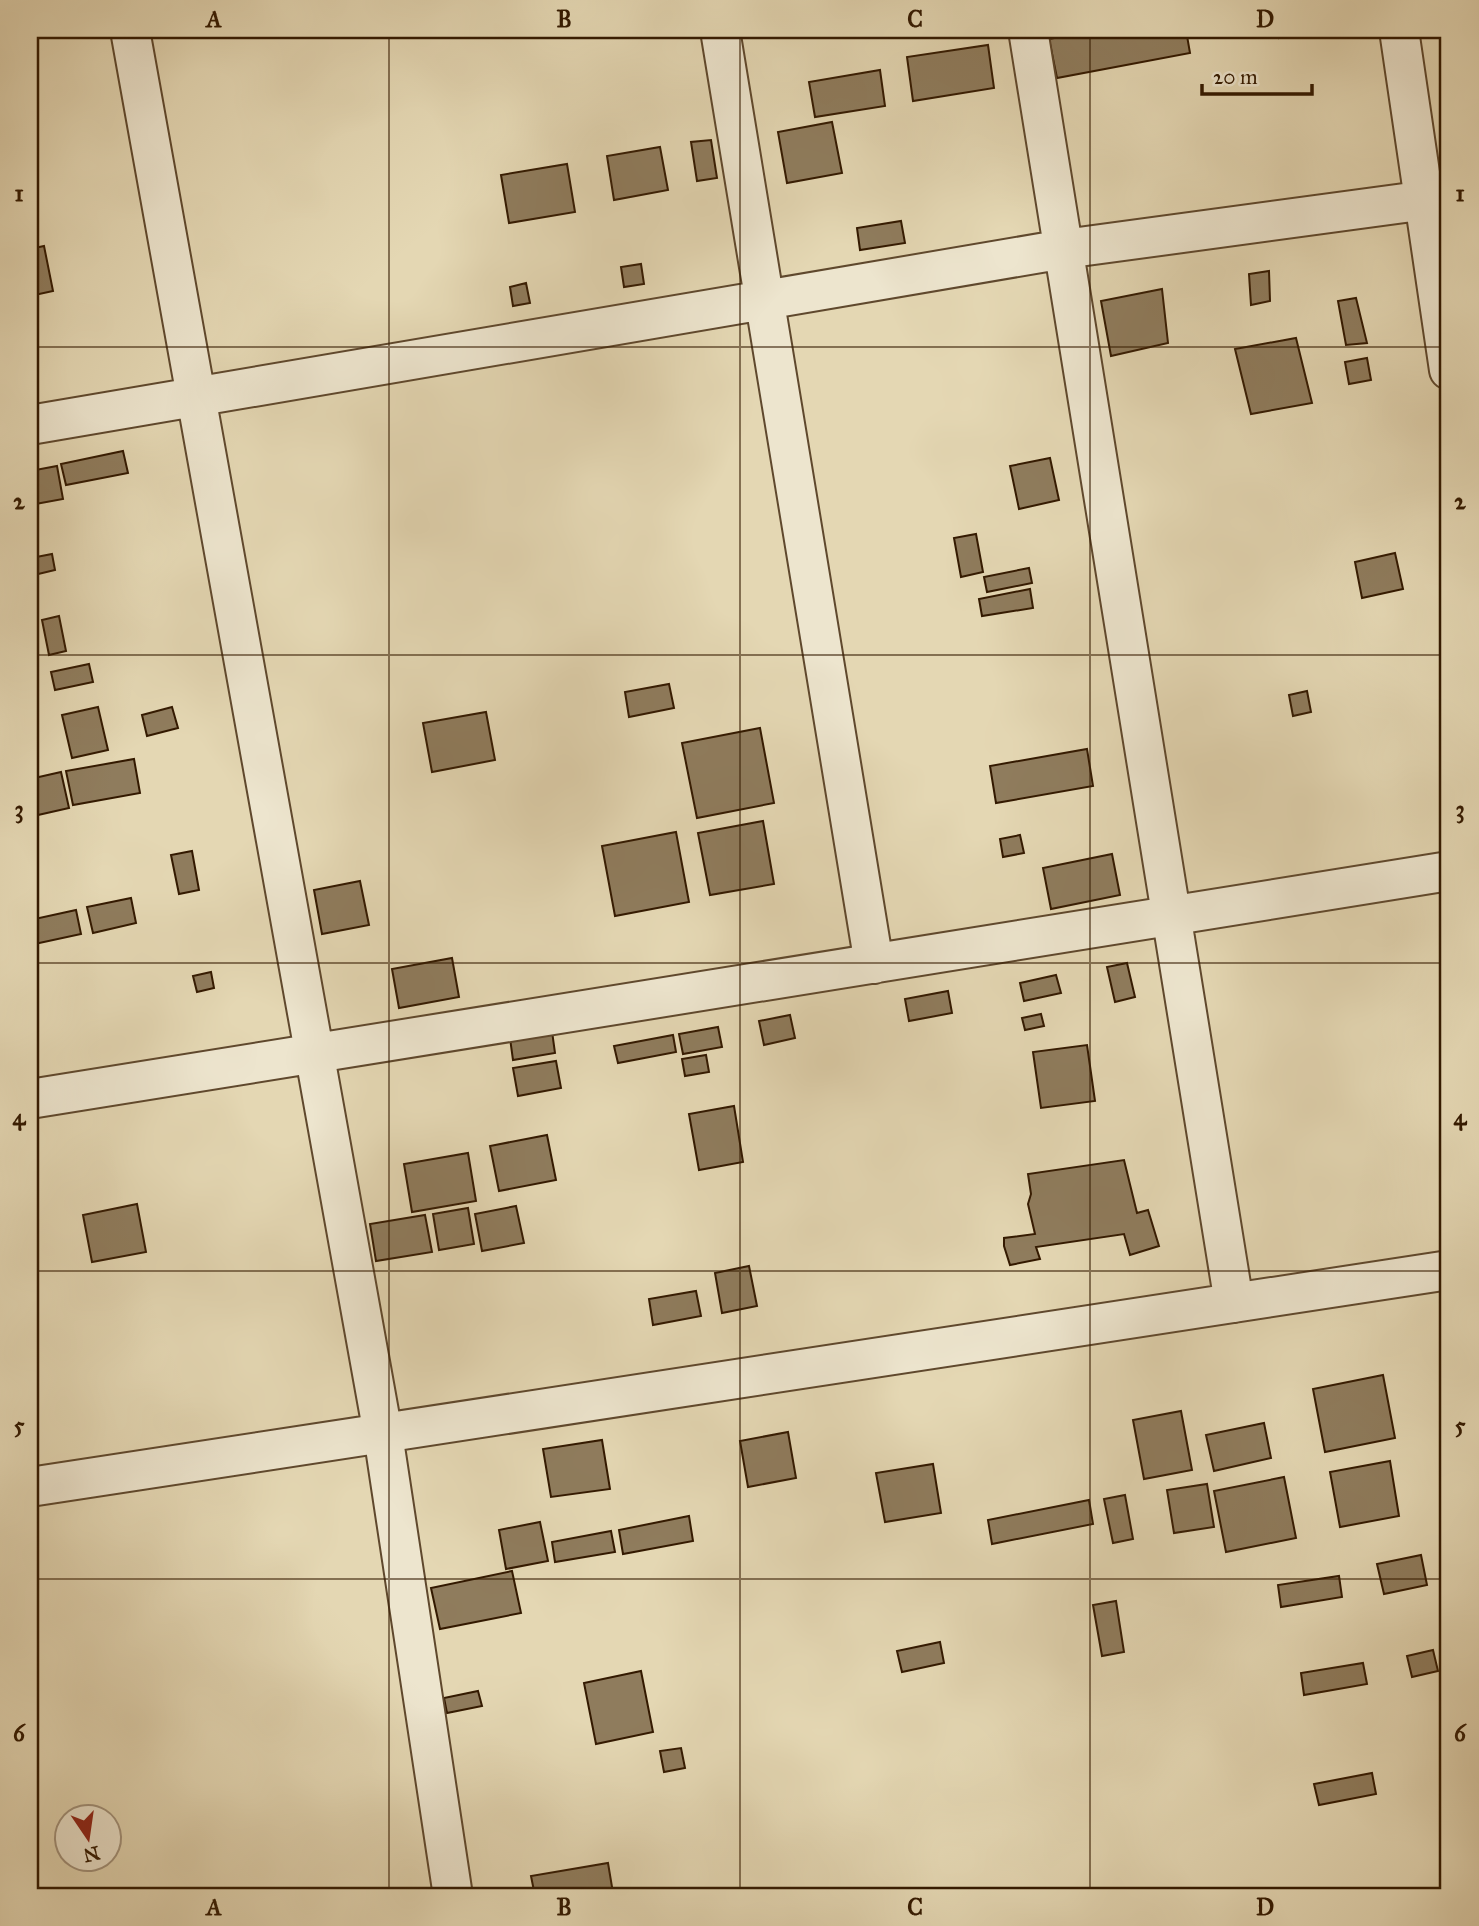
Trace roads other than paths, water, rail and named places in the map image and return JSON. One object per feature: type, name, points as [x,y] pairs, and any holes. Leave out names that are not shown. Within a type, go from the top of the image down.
[{"type":"street","points":[[130,30],[383,1434],[453,1896]]},
{"type":"street","points":[[720,30],[874,964]]},
{"type":"street","points":[[1028,30],[1234,1303]]},
{"type":"street","points":[[1399,30],[1437,199],[1449,370]]},
{"type":"street","points":[[30,425],[1064,249],[1437,199]]},
{"type":"street","points":[[30,1099],[1449,871]]},
{"type":"street","points":[[30,1488],[1449,1270]]}]
